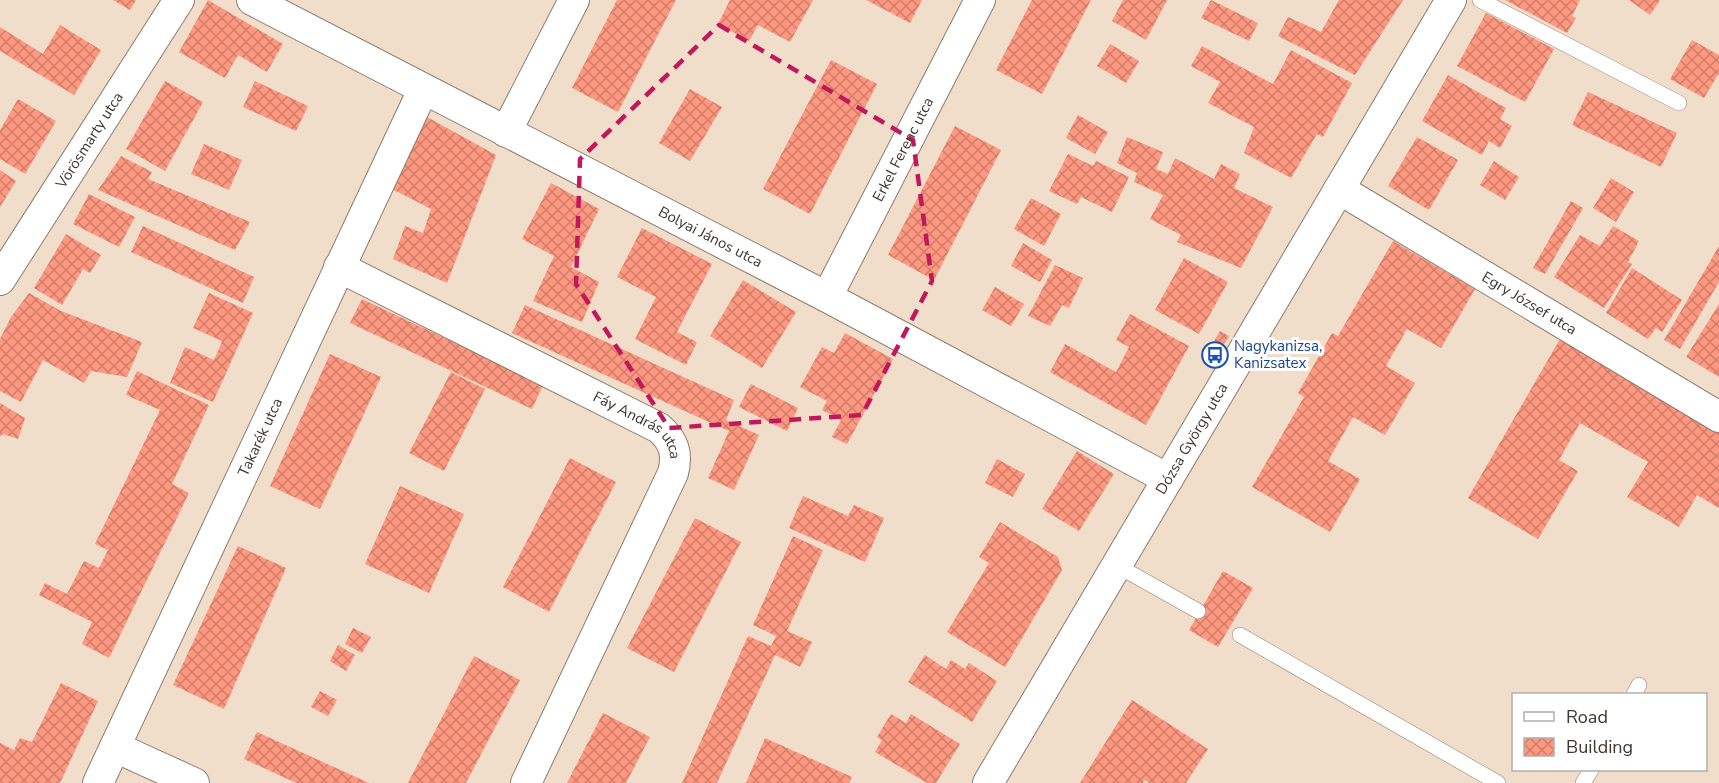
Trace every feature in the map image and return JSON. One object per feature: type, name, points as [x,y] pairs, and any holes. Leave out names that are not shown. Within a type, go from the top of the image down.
[{"type":"street","name":"Vörösmarty utca","points":[[0,280],[179,0]]},
{"type":"street","name":"Bolyai János utca","points":[[252,0],[827,297],[1168,479]]},
{"type":"street","points":[[506,132],[574,0]]},
{"type":"street","name":"Erkel Ferenc utca","points":[[827,297],[980,0]]},
{"type":"street","name":"Dózsa György utca","points":[[988,783],[1451,0]]},
{"type":"street","name":"Takarék utca","points":[[98,783],[423,90]]},
{"type":"street","name":"Egry József utca","points":[[1340,189],[1719,417]]},
{"type":"street","name":"Fáy András utca","points":[[339,267],[659,428],[674,447],[676,458],[673,473],[526,783]]},
{"type":"street","points":[[115,747],[194,783]]},
{"type":"lane","points":[[1480,0],[1678,103]]},
{"type":"lane","points":[[1116,565],[1198,611]]},
{"type":"lane","points":[[1240,635],[1498,783]]},
{"type":"highlighted area","points":[[719,25],[913,140],[932,281],[862,415],[669,428],[576,284],[580,159]]},
{"type":"building","points":[[113,0],[136,0],[130,10]]},
{"type":"building","points":[[208,0],[283,44],[267,72],[238,55],[225,78],[179,52]]},
{"type":"building","points":[[617,0],[676,0],[618,112],[572,88]]},
{"type":"building","points":[[730,0],[813,0],[790,42],[758,25],[749,41],[718,24]]},
{"type":"building","points":[[866,0],[922,0],[910,23]]},
{"type":"building","points":[[1032,0],[1091,0],[1042,94],[996,70]]},
{"type":"building","points":[[1123,0],[1167,0],[1146,40],[1112,21]]},
{"type":"building","points":[[1211,0],[1258,23],[1249,41],[1201,18]]},
{"type":"building","points":[[1339,0],[1403,0],[1355,75],[1278,36],[1288,17],[1321,32]]},
{"type":"building","points":[[1505,0],[1580,0],[1572,16],[1576,18],[1567,33]]},
{"type":"building","points":[[1629,0],[1660,0],[1650,15]]},
{"type":"building","points":[[1486,13],[1554,49],[1525,102],[1457,66]]},
{"type":"building","points":[[60,25],[101,50],[74,95],[0,51],[0,27],[43,54]]},
{"type":"building","points":[[1692,40],[1719,55],[1719,73],[1704,98],[1670,79]]},
{"type":"building","points":[[1110,44],[1139,61],[1126,83],[1097,66]]},
{"type":"building","points":[[1202,46],[1273,84],[1291,50],[1352,83],[1323,137],[1317,134],[1291,178],[1244,153],[1254,127],[1208,103],[1220,82],[1191,66]]},
{"type":"building","points":[[831,60],[877,84],[810,214],[763,189]]},
{"type":"building","points":[[1448,75],[1506,108],[1500,119],[1512,126],[1500,148],[1489,141],[1482,155],[1422,121]]},
{"type":"building","points":[[165,81],[203,102],[165,171],[126,149]]},
{"type":"building","points":[[255,81],[308,106],[296,131],[243,107]]},
{"type":"building","points":[[690,89],[722,107],[690,161],[659,143]]},
{"type":"building","points":[[1588,92],[1677,133],[1661,167],[1572,125]]},
{"type":"building","points":[[18,99],[56,121],[25,174],[0,159],[0,130]]},
{"type":"building","points":[[1078,115],[1108,132],[1095,154],[1066,138]]},
{"type":"building","points":[[427,117],[496,155],[447,283],[393,259],[405,226],[423,233],[431,209],[392,189]]},
{"type":"building","points":[[955,126],[1001,150],[934,280],[888,255]]},
{"type":"building","points":[[1127,137],[1163,152],[1156,169],[1168,174],[1175,158],[1214,179],[1221,164],[1240,174],[1234,188],[1273,207],[1241,268],[1177,242],[1181,235],[1150,219],[1163,195],[1134,182],[1137,173],[1117,163]]},
{"type":"building","points":[[1417,137],[1458,160],[1429,210],[1388,186]]},
{"type":"building","points":[[204,144],[242,160],[229,190],[191,174]]},
{"type":"building","points":[[1068,154],[1093,166],[1096,161],[1129,177],[1112,212],[1081,197],[1077,204],[1049,191]]},
{"type":"building","points":[[121,156],[152,172],[148,179],[250,222],[235,250],[98,190]]},
{"type":"building","points":[[1494,161],[1519,177],[1505,200],[1480,185]]},
{"type":"building","points":[[0,170],[16,181],[0,207]]},
{"type":"building","points":[[1611,178],[1634,192],[1616,222],[1593,208]]},
{"type":"building","points":[[551,183],[599,209],[571,267],[599,282],[582,322],[533,301],[554,256],[522,239]]},
{"type":"building","points":[[89,194],[135,217],[119,247],[73,224]]},
{"type":"building","points":[[1031,198],[1061,214],[1044,246],[1014,229]]},
{"type":"building","points":[[1571,201],[1583,208],[1545,274],[1533,268]]},
{"type":"building","points":[[143,226],[254,277],[243,303],[131,252]]},
{"type":"building","points":[[1613,226],[1639,241],[1628,262],[1632,264],[1604,308],[1554,277],[1580,235],[1600,246]]},
{"type":"building","points":[[642,228],[712,264],[677,332],[697,342],[686,365],[635,339],[656,297],[617,277]]},
{"type":"building","points":[[66,234],[101,255],[90,273],[83,269],[62,305],[34,288]]},
{"type":"building","points":[[1393,241],[1475,289],[1441,348],[1407,329],[1386,366],[1415,383],[1385,435],[1353,417],[1328,461],[1360,479],[1330,532],[1252,487],[1304,397],[1298,393],[1332,333],[1338,336]]},
{"type":"building","points":[[1023,243],[1052,260],[1040,282],[1011,266]]},
{"type":"building","points":[[1719,246],[1719,282],[1680,349],[1664,340]]},
{"type":"building","points":[[1184,258],[1228,282],[1199,334],[1155,310]]},
{"type":"building","points":[[1055,265],[1083,278],[1069,308],[1062,305],[1050,326],[1028,316]]},
{"type":"building","points":[[1632,268],[1682,300],[1662,332],[1656,328],[1648,339],[1606,313]]},
{"type":"building","points":[[743,280],[796,312],[762,368],[710,336]]},
{"type":"building","points":[[995,287],[1024,304],[1011,326],[982,310]]},
{"type":"building","points":[[29,293],[61,311],[142,342],[127,377],[91,371],[84,383],[43,360],[21,402],[0,391],[0,339],[11,317]]},
{"type":"building","points":[[209,293],[253,313],[213,402],[170,383],[185,347],[214,360],[218,351],[222,341],[193,328]]},
{"type":"building","points":[[362,299],[543,385],[532,409],[350,323]]},
{"type":"building","points":[[1719,304],[1719,377],[1686,357]]},
{"type":"building","points":[[525,305],[734,400],[726,420],[759,435],[734,490],[708,478],[729,431],[512,333]]},
{"type":"building","points":[[1130,314],[1189,346],[1146,425],[1050,372],[1065,344],[1116,372],[1129,347],[1116,340]]},
{"type":"building","points":[[1220,331],[1229,336],[1222,348],[1213,343]]},
{"type":"building","points":[[845,333],[893,359],[847,444],[832,437],[841,420],[822,410],[827,401],[800,387],[822,347],[834,353]]},
{"type":"building","points":[[1560,339],[1719,433],[1719,508],[1697,495],[1679,527],[1627,497],[1648,462],[1580,423],[1559,460],[1578,471],[1538,539],[1468,498]]},
{"type":"building","points":[[330,354],[381,377],[320,509],[270,486]]},
{"type":"building","points":[[137,371],[209,405],[172,484],[189,493],[109,658],[82,644],[92,622],[39,595],[45,583],[67,594],[84,561],[99,568],[108,550],[95,544],[160,410],[126,395]]},
{"type":"building","points":[[451,372],[485,389],[444,471],[409,453]]},
{"type":"building","points":[[751,384],[798,408],[787,431],[739,407]]},
{"type":"building","points":[[0,403],[25,418],[18,439],[3,434],[0,437]]},
{"type":"building","points":[[1077,451],[1114,474],[1079,531],[1042,509]]},
{"type":"building","points":[[570,458],[616,482],[549,612],[503,587]]},
{"type":"building","points":[[997,459],[1025,474],[1013,497],[985,483]]},
{"type":"building","points":[[400,486],[464,514],[429,593],[365,564]]},
{"type":"building","points":[[803,496],[848,516],[854,505],[884,518],[865,562],[789,528]]},
{"type":"building","points":[[695,518],[741,542],[674,672],[627,648]]},
{"type":"building","points":[[1000,522],[1058,557],[1062,570],[1005,667],[947,632],[989,563],[979,557]]},
{"type":"building","points":[[793,536],[823,550],[787,631],[812,642],[800,667],[775,655],[717,783],[682,783],[748,636],[771,646],[776,636],[753,625]]},
{"type":"building","points":[[238,546],[286,568],[224,709],[173,685]]},
{"type":"building","points":[[1223,571],[1253,588],[1218,647],[1189,630]]},
{"type":"building","points":[[353,628],[371,637],[362,653],[345,644]]},
{"type":"building","points":[[338,645],[355,655],[346,671],[330,661]]},
{"type":"building","points":[[925,655],[946,669],[951,660],[965,669],[969,663],[997,681],[972,722],[908,682]]},
{"type":"building","points":[[474,656],[520,680],[466,783],[408,783]]},
{"type":"building","points":[[61,683],[98,701],[60,783],[0,783],[0,743],[14,750],[20,738],[32,742]]},
{"type":"building","points":[[320,691],[337,700],[328,716],[311,707]]},
{"type":"building","points":[[1132,700],[1208,749],[1186,783],[1149,783],[1145,780],[1143,783],[1080,783]]},
{"type":"building","points":[[603,713],[650,737],[626,783],[567,783]]},
{"type":"building","points":[[891,714],[906,723],[911,714],[960,744],[936,783],[927,783],[875,752],[882,740],[877,737]]},
{"type":"building","points":[[257,732],[369,783],[296,783],[244,759]]},
{"type":"building","points":[[765,738],[852,777],[849,783],[746,783]]},
{"type":"place","name":"Nagykanizsa, Kanizsatex","points":[[1215,355]]}]
